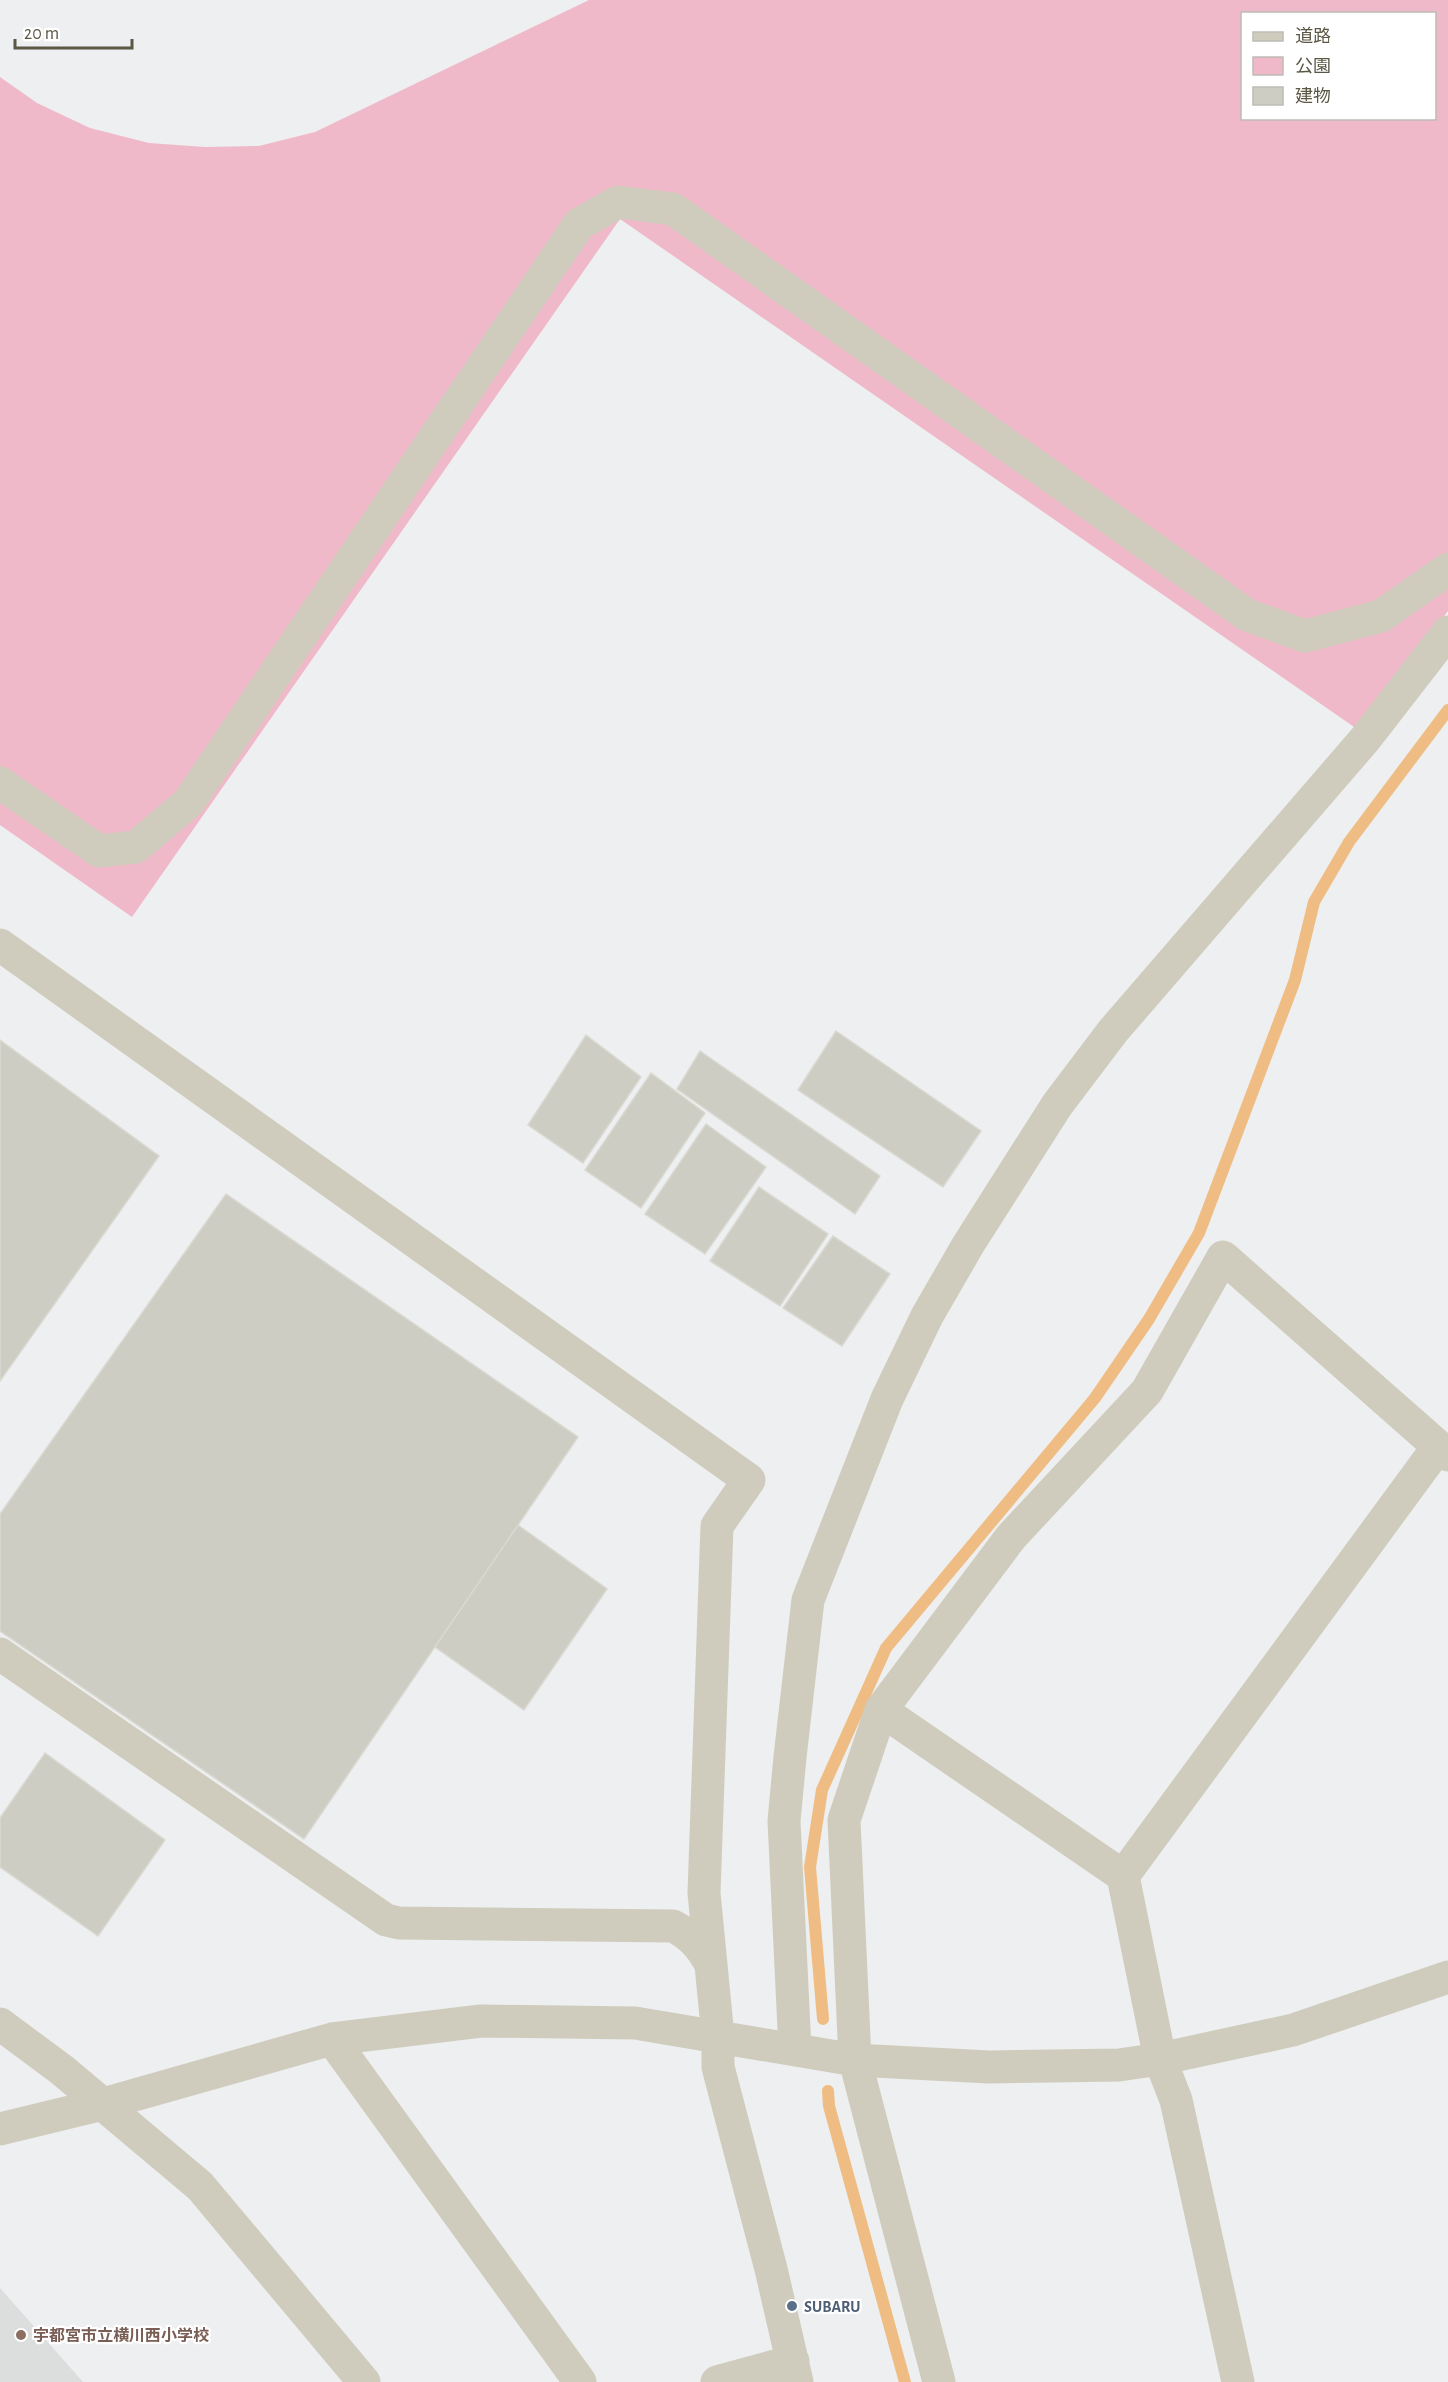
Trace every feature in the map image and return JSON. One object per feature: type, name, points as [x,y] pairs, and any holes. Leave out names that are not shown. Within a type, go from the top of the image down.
[{"type":"street","points":[[0,783],[99,852],[136,847],[188,803],[579,224],[618,202],[673,209],[1246,615],[1305,636],[1381,616],[1448,569]]},
{"type":"street","points":[[795,2050],[784,1821],[808,1600],[887,1399],[927,1316],[968,1245],[1057,1106],[1113,1031],[1366,738],[1448,632]]},
{"type":"street","points":[[0,945],[749,1480],[717,1526],[704,1893],[718,2037],[718,2067],[771,2269],[795,2372],[717,2382]]},
{"type":"street","points":[[939,2382],[855,2060],[843,1820],[881,1710],[1011,1537],[1147,1391],[1223,1257],[1443,1451],[1123,1876]]},
{"type":"street","points":[[0,1653],[386,1920],[399,1923],[672,1926],[688,1934],[700,1946],[711,1965]]},
{"type":"street","points":[[881,1710],[1123,1876],[1160,2059],[1176,2100],[1238,2382]]},
{"type":"street","points":[[0,2129],[103,2104],[332,2039],[481,2021],[635,2023],[855,2060],[989,2067],[1119,2065],[1160,2059],[1293,2030],[1448,1977]]},
{"type":"street","points":[[0,2024],[62,2070],[200,2186],[364,2382]]},
{"type":"street","points":[[332,2039],[580,2382]]},
{"type":"shaded area","name":"宇都宮市立横川西小学校","points":[[0,2288],[83,2382],[0,2382]]},
{"type":"green space","points":[[589,0],[1448,0],[1448,611],[1357,729],[620,219],[132,917],[0,825],[0,77],[37,103],[90,128],[149,143],[205,147],[259,146],[315,132]]},
{"type":"building","points":[[836,1031],[981,1131],[943,1187],[798,1090]]},
{"type":"building","points":[[586,1035],[641,1077],[583,1163],[528,1125]]},
{"type":"building","points":[[0,1040],[159,1156],[0,1381]]},
{"type":"building","points":[[700,1051],[880,1176],[855,1214],[677,1089]]},
{"type":"building","points":[[651,1073],[705,1113],[641,1208],[585,1170]]},
{"type":"building","points":[[706,1124],[766,1167],[705,1254],[645,1214]]},
{"type":"building","points":[[759,1187],[828,1234],[780,1306],[710,1261]]},
{"type":"building","points":[[226,1194],[578,1437],[304,1839],[0,1631],[0,1514]]},
{"type":"building","points":[[833,1236],[890,1274],[842,1346],[783,1308]]},
{"type":"building","points":[[518,1525],[607,1589],[524,1710],[435,1647]]},
{"type":"building","points":[[45,1753],[165,1840],[98,1936],[0,1867],[0,1818]]},
{"type":"waterway","points":[[823,2019],[810,1867],[822,1790],[886,1648],[1095,1398],[1149,1319],[1199,1233],[1295,980],[1314,902],[1349,842],[1448,710]]},
{"type":"waterway","points":[[828,2091],[829,2106],[905,2382]]},
{"type":"place","name":"SUBARU","points":[[792,2306]]},
{"type":"place","name":"宇都宮市立横川西小学校","points":[[21,2335]]}]
